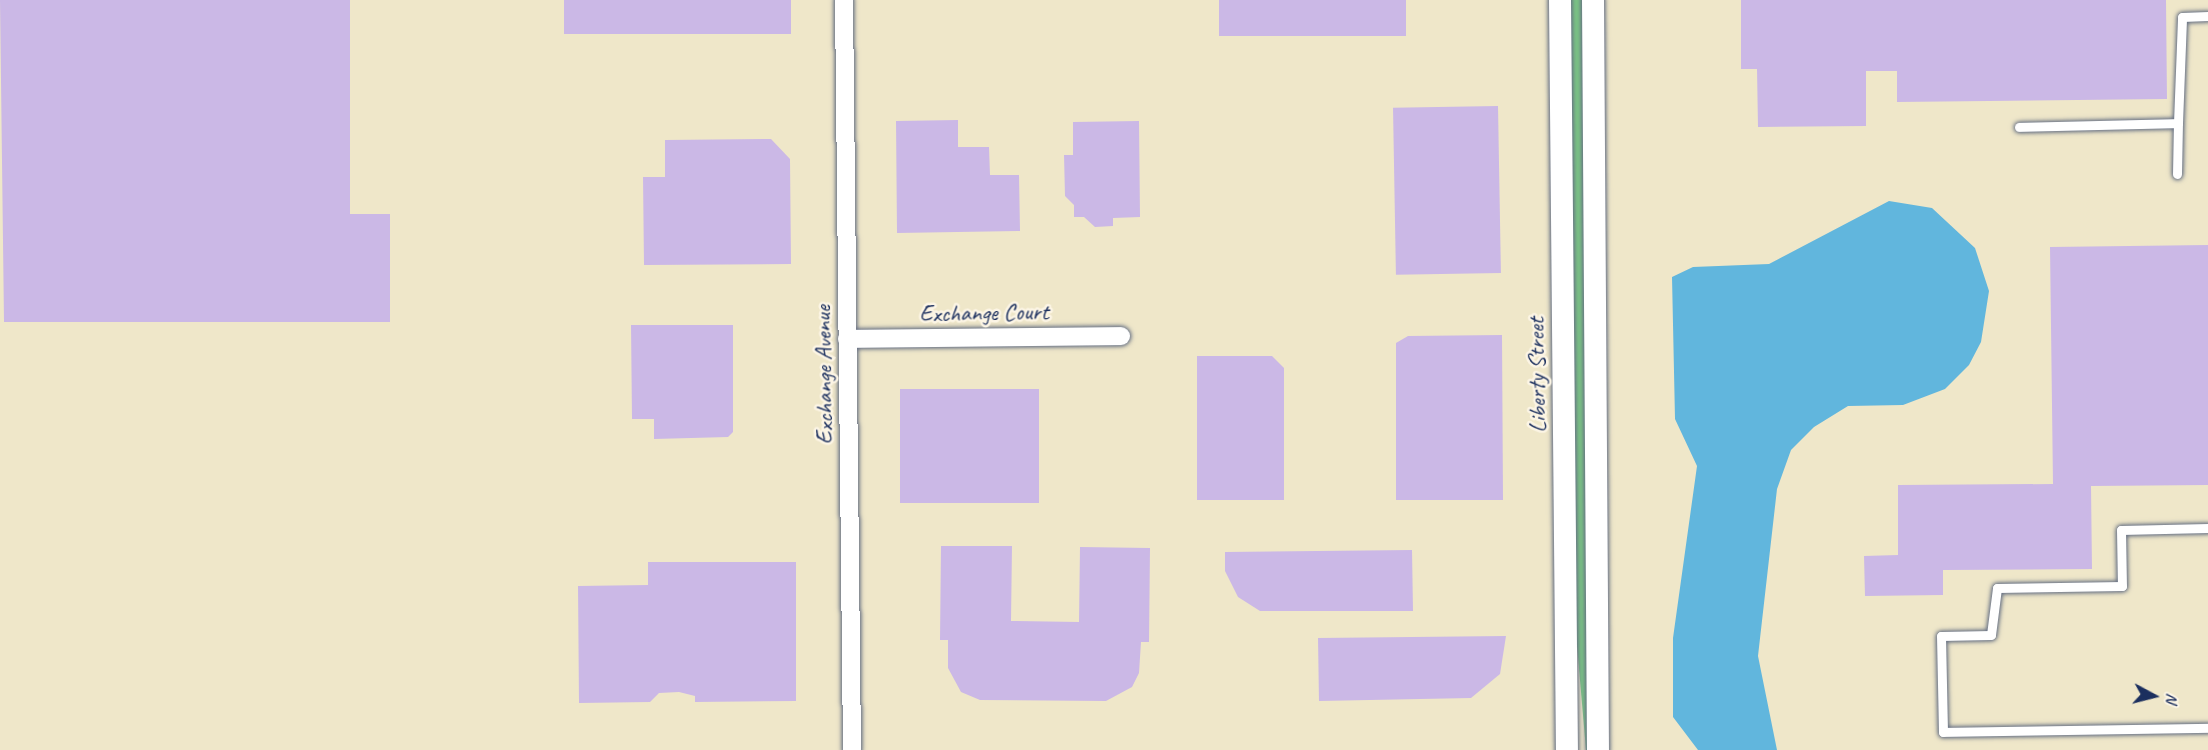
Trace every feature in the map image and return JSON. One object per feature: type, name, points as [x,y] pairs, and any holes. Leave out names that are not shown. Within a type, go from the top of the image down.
[{"type":"street","name":"Exchange Avenue","points":[[844,0],[852,750]]},
{"type":"street","name":"Liberty Street","points":[[1560,0],[1567,750]]},
{"type":"street","points":[[1593,0],[1598,750]]},
{"type":"street","name":"Exchange Court","points":[[847,339],[1121,336]]},
{"type":"lane","points":[[2177,174],[2182,17],[2208,16]]},
{"type":"lane","points":[[2019,127],[2178,123]]},
{"type":"lane","points":[[2208,528],[2121,530],[2122,586],[1997,588],[1991,635],[1941,636],[1942,732],[2208,728]]},
{"type":"green space","points":[[1570,0],[1584,0],[1590,750],[1586,750],[1575,622]]},
{"type":"water","points":[[1889,201],[1932,208],[1975,248],[1989,291],[1981,342],[1969,365],[1945,389],[1903,405],[1848,406],[1814,427],[1791,450],[1777,489],[1758,656],[1777,750],[1698,750],[1673,717],[1673,638],[1697,466],[1675,419],[1672,277],[1693,267],[1769,264]]},
{"type":"building","points":[[0,0],[350,0],[350,214],[390,214],[390,322],[4,322]]},
{"type":"building","points":[[564,0],[791,0],[791,34],[564,34]]},
{"type":"building","points":[[1219,0],[1406,0],[1406,36],[1219,36]]},
{"type":"building","points":[[1741,0],[2166,0],[2167,99],[1897,102],[1897,71],[1866,71],[1866,126],[1758,127],[1757,69],[1741,69]]},
{"type":"building","points":[[1498,106],[1501,273],[1396,275],[1393,108]]},
{"type":"building","points":[[958,120],[958,147],[989,147],[990,175],[1019,175],[1020,231],[897,233],[896,121]]},
{"type":"building","points":[[1139,121],[1140,217],[1113,218],[1113,226],[1095,227],[1084,217],[1074,217],[1074,205],[1065,196],[1064,155],[1073,155],[1073,122]]},
{"type":"building","points":[[771,139],[790,159],[791,264],[644,265],[643,177],[665,177],[665,140]]},
{"type":"building","points":[[2208,245],[2208,485],[2091,486],[2092,569],[1943,570],[1943,595],[1865,596],[1864,556],[1898,555],[1898,485],[2053,484],[2050,247]]},
{"type":"building","points":[[631,325],[733,325],[733,432],[728,437],[654,439],[654,419],[632,419]]},
{"type":"building","points":[[1502,335],[1503,500],[1396,500],[1396,343],[1408,336]]},
{"type":"building","points":[[1197,356],[1272,356],[1284,368],[1284,500],[1197,500]]},
{"type":"building","points":[[900,389],[1039,389],[1039,503],[900,503]]},
{"type":"building","points":[[941,546],[1012,546],[1011,621],[1079,622],[1080,547],[1150,548],[1149,642],[1141,642],[1139,673],[1132,687],[1106,701],[980,700],[961,692],[948,668],[948,640],[940,640]]},
{"type":"building","points":[[1412,550],[1413,611],[1260,611],[1238,597],[1225,571],[1225,552]]},
{"type":"building","points":[[648,562],[796,562],[796,701],[695,702],[695,696],[679,692],[659,693],[650,702],[579,703],[578,586],[648,585]]},
{"type":"building","points":[[1506,636],[1500,674],[1471,698],[1319,701],[1318,638]]}]
